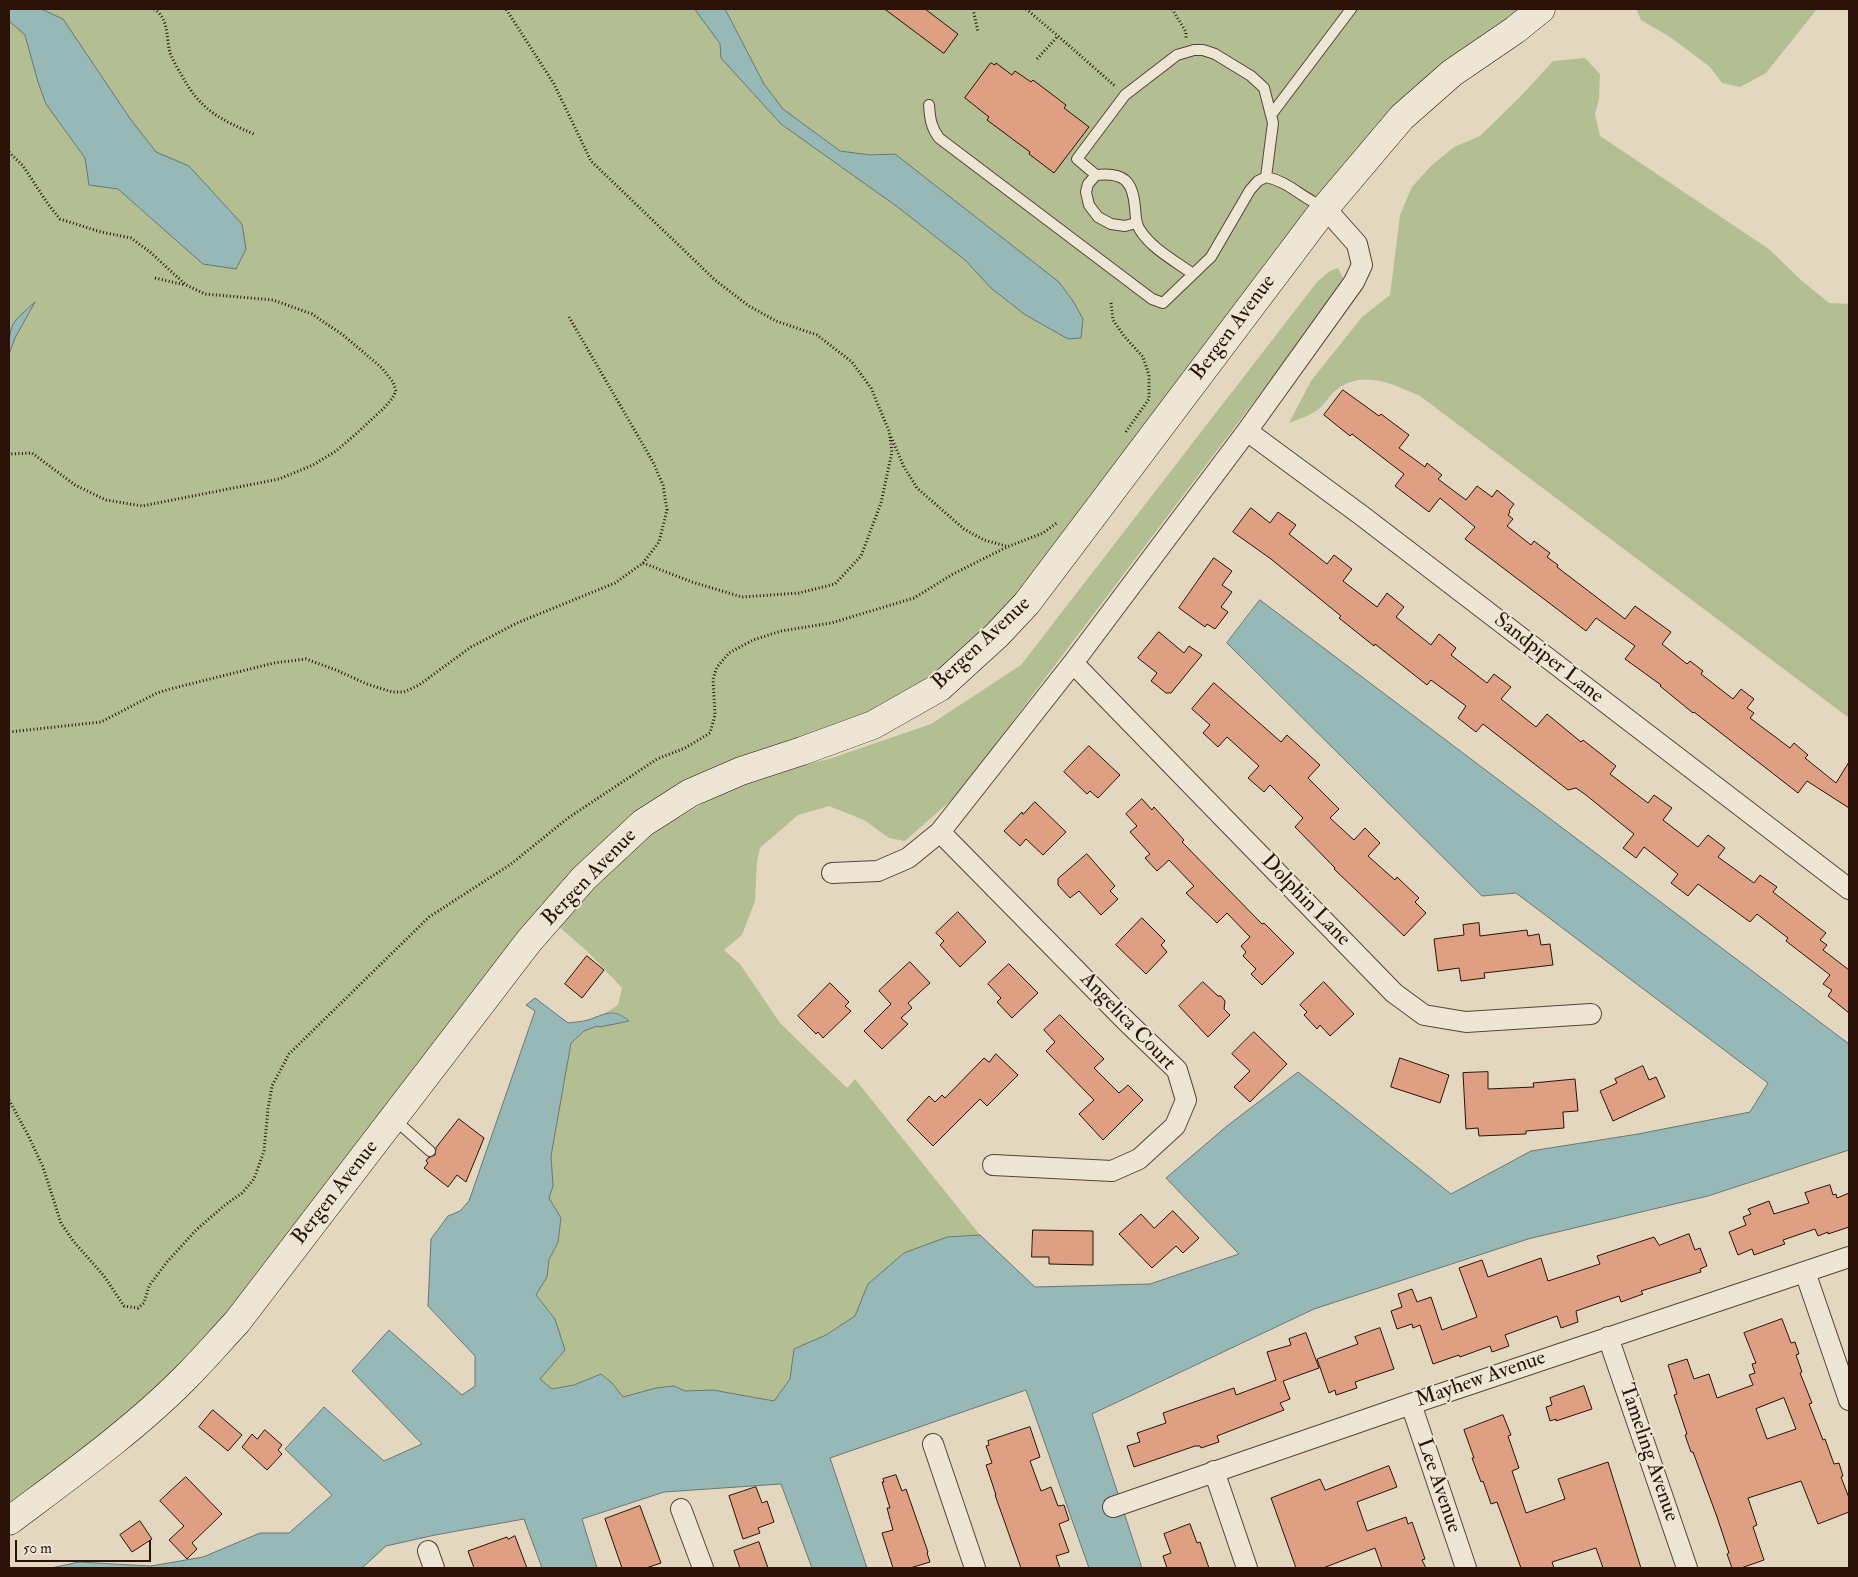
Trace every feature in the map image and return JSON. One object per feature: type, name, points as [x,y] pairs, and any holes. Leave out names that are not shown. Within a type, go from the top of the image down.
[{"type":"main road","name":"Bergen Avenue","points":[[9,1521],[89,1461],[187,1376],[237,1322],[529,941],[584,878],[643,823],[690,793],[741,771],[873,725],[940,688],[997,635],[1028,603],[1325,208],[1402,118],[1452,73],[1516,30],[1541,9]]},
{"type":"street","points":[[832,873],[878,871],[908,858],[940,832],[1073,662],[1247,431],[1354,282],[1362,265],[1356,244],[1325,208]]},
{"type":"street","name":"Sandpiper Lane","points":[[1247,431],[1361,515],[1849,889]]},
{"type":"street","name":"Dolphin Lane","points":[[1073,662],[1394,993],[1424,1015],[1466,1022],[1591,1014]]},
{"type":"street","name":"Angelica Court","points":[[940,832],[1125,1020],[1177,1070],[1186,1100],[1175,1126],[1139,1159],[1112,1171],[993,1165]]},
{"type":"street","name":"Mayhew Avenue","points":[[1113,1507],[1410,1404],[1849,1257]]},
{"type":"street","points":[[1805,1272],[1849,1400]]},
{"type":"street","name":"Tameling Avenue","points":[[1608,1337],[1687,1568]]},
{"type":"street","name":"Lee Avenue","points":[[1410,1404],[1466,1568]]},
{"type":"street","points":[[933,1444],[975,1568]]},
{"type":"street","points":[[1214,1471],[1247,1568]]},
{"type":"street","points":[[681,1508],[702,1568]]},
{"type":"lane","points":[[1271,116],[1351,9]]},
{"type":"lane","points":[[1096,175],[1077,158],[1125,95],[1177,55],[1186,51],[1203,50],[1215,54],[1251,76],[1264,88],[1273,123],[1266,177]]},
{"type":"lane","points":[[929,105],[932,129],[939,138],[1152,299],[1163,303],[1211,257],[1250,190],[1258,181],[1266,177],[1280,180],[1313,203],[1325,208]]},
{"type":"lane","points":[[1136,223],[1125,226],[1111,224],[1098,217],[1090,205],[1086,192],[1088,184],[1096,175],[1109,173],[1123,177],[1132,188],[1136,223],[1148,242],[1192,274]]},
{"type":"lane","points":[[393,1118],[430,1152]]},
{"type":"path","points":[[154,9],[161,13],[166,26],[171,54],[179,72],[188,88],[203,107],[233,125],[256,135]]},
{"type":"path","points":[[506,9],[554,84],[591,160],[715,280],[749,306],[776,320],[817,335],[852,362],[871,388],[904,467],[917,488],[964,529],[984,540],[1007,546]]},
{"type":"path","points":[[973,9],[978,32]]},
{"type":"path","points":[[1026,9],[1125,95]]},
{"type":"path","points":[[1172,9],[1186,32],[1186,51]]},
{"type":"path","points":[[1037,59],[1058,36]]},
{"type":"path","points":[[9,152],[23,166],[60,219],[101,232],[131,238],[150,252],[186,285]]},
{"type":"path","points":[[9,454],[32,453],[75,485],[106,500],[142,506],[279,480],[313,465],[336,451],[392,399],[396,391],[393,382],[382,368],[343,335],[312,314],[274,300],[206,294],[186,285],[155,278]]},
{"type":"path","points":[[1111,303],[1113,320],[1124,336],[1143,357],[1149,375],[1149,399],[1122,437]]},
{"type":"path","points":[[9,732],[101,722],[157,693],[170,689],[274,663],[306,659],[367,684],[392,692],[404,692],[420,685],[470,647],[517,623],[615,582],[643,562],[659,542],[667,510],[663,485],[653,462],[569,316]]},
{"type":"path","points":[[643,562],[692,582],[742,597],[799,593],[835,584],[861,556],[881,503],[892,452],[889,431]]},
{"type":"path","points":[[9,1100],[43,1167],[61,1223],[74,1242],[104,1276],[124,1306],[138,1308],[144,1303],[149,1286],[167,1262],[196,1230],[242,1193],[254,1179],[264,1151],[272,1086],[289,1054],[429,917],[511,864],[568,818],[657,759],[685,748],[710,733],[715,715],[713,679],[717,667],[729,653],[753,640],[781,631],[831,622],[914,598],[953,574],[1007,546],[1043,534],[1063,517]]},
{"type":"green space","points":[[9,9],[1541,9],[1402,118],[1027,603],[940,687],[690,793],[619,856],[721,793],[762,775],[829,759],[931,724],[1021,665],[1317,282],[1330,271],[1338,268],[1345,281],[957,795],[905,841],[889,838],[864,820],[829,806],[798,815],[760,848],[757,861],[755,901],[742,935],[724,950],[740,964],[780,1023],[847,1088],[855,1079],[980,1235],[947,1237],[868,1284],[856,1316],[826,1335],[794,1349],[790,1379],[774,1401],[713,1390],[685,1391],[674,1386],[656,1388],[623,1397],[612,1383],[601,1374],[574,1385],[552,1389],[540,1379],[555,1319],[536,1295],[547,1277],[549,1262],[558,1242],[561,1218],[549,1198],[553,1186],[551,1156],[571,1043],[584,1031],[597,1026],[629,1021],[618,1013],[605,1013],[618,1005],[622,988],[588,952],[549,918],[237,1322],[9,1521]]},
{"type":"green space","points":[[1636,9],[1817,9],[1766,73],[1740,87],[1722,83],[1710,67],[1670,37],[1641,20]]},
{"type":"green space","points":[[1585,58],[1600,74],[1599,99],[1595,114],[1600,136],[1769,249],[1801,280],[1829,303],[1849,304],[1849,718],[1420,396],[1389,383],[1357,380],[1336,390],[1317,410],[1289,423],[1311,381],[1362,317],[1390,295],[1400,215],[1412,187],[1431,166],[1454,147],[1480,136],[1553,61]]},
{"type":"water","points":[[9,9],[41,9],[63,19],[131,120],[156,152],[189,166],[242,224],[246,249],[236,269],[203,264],[118,189],[89,185],[85,158],[46,104],[25,35],[9,21]]},
{"type":"water","points":[[695,9],[725,9],[764,84],[783,109],[840,151],[870,155],[895,154],[1059,282],[1083,319],[1081,338],[1068,339],[1024,314],[991,288],[965,260],[899,208],[781,124],[721,58],[720,44]]},
{"type":"water","points":[[35,302],[15,338],[9,354],[10,335],[13,324]]},
{"type":"water","points":[[1260,600],[1849,1044],[1849,1150],[1708,1196],[1528,1239],[1314,1309],[1092,1414],[1142,1568],[1089,1568],[1026,1390],[830,1458],[867,1568],[812,1568],[781,1484],[664,1492],[582,1519],[597,1568],[542,1568],[524,1519],[386,1546],[362,1568],[51,1568],[79,1562],[151,1566],[203,1557],[260,1533],[289,1533],[332,1495],[285,1449],[324,1407],[384,1461],[422,1444],[352,1371],[389,1330],[462,1395],[475,1386],[475,1356],[428,1306],[431,1239],[448,1216],[460,1211],[469,1201],[535,1011],[526,1005],[535,998],[568,1023],[585,1021],[609,1013],[618,1014],[629,1021],[597,1026],[584,1031],[571,1043],[551,1156],[553,1186],[549,1198],[561,1218],[558,1242],[549,1260],[547,1277],[536,1295],[555,1319],[565,1350],[540,1379],[552,1389],[574,1385],[601,1374],[612,1383],[623,1397],[656,1388],[674,1386],[685,1391],[713,1390],[774,1401],[790,1379],[794,1349],[826,1335],[855,1316],[868,1284],[904,1253],[947,1237],[980,1235],[1035,1287],[1150,1284],[1239,1254],[1166,1178],[1227,1126],[1298,1072],[1451,1194],[1531,1151],[1638,1134],[1750,1112],[1768,1083],[1516,893],[1482,896],[1227,643]]},
{"type":"building","points":[[885,9],[925,9],[958,34],[944,53]]},
{"type":"building","points":[[991,63],[995,65],[996,63],[1012,75],[1015,71],[1031,82],[1033,80],[1066,105],[1064,108],[1089,127],[1054,173],[1029,154],[1030,152],[987,120],[989,117],[965,98]]},
{"type":"building","points":[[1343,390],[1379,416],[1381,414],[1409,435],[1399,448],[1425,467],[1427,463],[1442,475],[1438,479],[1466,500],[1477,486],[1492,497],[1497,490],[1514,504],[1508,515],[1513,519],[1507,526],[1531,545],[1534,541],[1550,553],[1547,557],[1558,565],[1557,567],[1625,619],[1635,606],[1671,632],[1662,644],[1687,664],[1690,661],[1703,671],[1701,674],[1733,699],[1741,689],[1754,699],[1747,708],[1754,713],[1750,718],[1790,748],[1794,743],[1808,755],[1805,758],[1836,783],[1849,762],[1849,808],[1807,781],[1798,793],[1625,659],[1635,646],[1596,618],[1586,631],[1465,539],[1475,527],[1440,498],[1429,512],[1395,486],[1404,474],[1324,415]]},
{"type":"building","points":[[1251,508],[1270,523],[1278,512],[1296,525],[1289,534],[1327,564],[1334,555],[1352,569],[1343,581],[1377,607],[1387,593],[1404,607],[1396,617],[1431,645],[1439,634],[1456,648],[1451,655],[1487,683],[1494,674],[1511,687],[1501,699],[1536,727],[1547,714],[1581,742],[1583,740],[1616,766],[1610,774],[1648,803],[1654,795],[1672,808],[1663,820],[1698,847],[1708,835],[1725,848],[1718,857],[1754,883],[1760,875],[1777,887],[1773,892],[1826,933],[1820,940],[1827,945],[1823,950],[1849,970],[1849,1013],[1828,996],[1832,990],[1823,984],[1830,975],[1786,941],[1788,938],[1757,914],[1750,922],[1698,884],[1688,896],[1671,883],[1678,874],[1644,847],[1636,858],[1623,848],[1634,834],[1586,795],[1576,788],[1568,790],[1483,724],[1476,732],[1458,718],[1466,706],[1431,680],[1427,685],[1375,644],[1374,646],[1339,618],[1341,616],[1271,559],[1233,532]]},
{"type":"building","points":[[1214,558],[1232,571],[1222,585],[1232,592],[1221,607],[1228,612],[1215,629],[1207,624],[1205,627],[1179,608]]},
{"type":"building","points":[[1159,632],[1184,653],[1189,646],[1202,655],[1171,693],[1166,693],[1151,681],[1157,673],[1138,658]]},
{"type":"building","points":[[1214,683],[1281,742],[1287,735],[1320,765],[1308,778],[1339,809],[1330,818],[1354,840],[1365,828],[1380,843],[1368,856],[1395,880],[1397,877],[1419,898],[1415,902],[1426,913],[1404,936],[1334,869],[1295,827],[1303,818],[1270,785],[1264,792],[1248,778],[1259,766],[1227,737],[1218,747],[1203,733],[1210,725],[1192,709]]},
{"type":"building","points":[[1089,746],[1120,775],[1098,798],[1090,791],[1087,794],[1064,772]]},
{"type":"building","points":[[1142,799],[1152,810],[1154,807],[1184,840],[1182,842],[1262,924],[1264,923],[1294,953],[1262,985],[1251,974],[1256,969],[1243,956],[1246,952],[1241,946],[1250,937],[1227,913],[1217,923],[1186,893],[1194,886],[1169,860],[1157,871],[1145,858],[1150,854],[1130,832],[1137,826],[1126,814]]},
{"type":"building","points":[[1035,802],[1066,832],[1043,855],[1026,839],[1020,846],[1004,831],[1022,812],[1023,814]]},
{"type":"building","points":[[1087,854],[1115,886],[1110,891],[1118,899],[1101,915],[1079,891],[1070,898],[1058,885],[1058,879]]},
{"type":"building","points":[[958,912],[986,942],[960,967],[940,945],[944,941],[936,933]]},
{"type":"building","points":[[1142,918],[1165,941],[1161,945],[1167,952],[1146,974],[1116,945]]},
{"type":"building","points":[[1479,923],[1480,936],[1527,930],[1528,936],[1539,934],[1541,945],[1550,944],[1553,965],[1484,973],[1485,978],[1461,981],[1459,968],[1438,971],[1434,939],[1464,935],[1463,925]]},
{"type":"building","points":[[587,956],[604,970],[582,998],[565,984]]},
{"type":"building","points":[[910,962],[930,983],[908,1003],[912,1008],[901,1018],[908,1024],[882,1049],[864,1031],[891,1004],[879,991]]},
{"type":"building","points":[[1009,964],[1038,993],[1012,1018],[997,1002],[1001,998],[988,984]]},
{"type":"building","points":[[1203,982],[1218,996],[1221,996],[1225,1001],[1224,1009],[1230,1015],[1208,1037],[1179,1006]]},
{"type":"building","points":[[1324,982],[1354,1014],[1330,1036],[1320,1025],[1317,1029],[1304,1015],[1307,1012],[1300,1005]]},
{"type":"building","points":[[830,983],[849,1002],[845,1006],[851,1011],[823,1038],[818,1032],[816,1034],[798,1016]]},
{"type":"building","points":[[1060,1015],[1104,1059],[1094,1068],[1119,1093],[1128,1085],[1143,1100],[1103,1140],[1079,1114],[1094,1100],[1046,1051],[1055,1042],[1044,1030]]},
{"type":"building","points":[[1254,1032],[1287,1064],[1250,1102],[1234,1087],[1250,1071],[1232,1054]]},
{"type":"building","points":[[996,1054],[1018,1075],[987,1106],[980,1099],[933,1146],[907,1120],[929,1096],[935,1102],[942,1095],[945,1098],[984,1058],[989,1062]]},
{"type":"building","points":[[1400,1058],[1449,1075],[1440,1103],[1391,1087]]},
{"type":"building","points":[[1643,1066],[1649,1080],[1656,1077],[1665,1097],[1613,1121],[1600,1091],[1617,1083],[1615,1079]]},
{"type":"building","points":[[1488,1072],[1488,1089],[1534,1087],[1533,1083],[1575,1079],[1578,1111],[1563,1112],[1564,1128],[1526,1131],[1526,1134],[1479,1136],[1478,1128],[1466,1129],[1463,1073]]},
{"type":"building","points":[[459,1119],[484,1138],[466,1182],[457,1175],[448,1187],[424,1168],[428,1163],[426,1161],[428,1158],[435,1155],[436,1148]]},
{"type":"building","points":[[1830,1185],[1833,1195],[1836,1194],[1837,1198],[1849,1193],[1849,1227],[1818,1236],[1815,1229],[1783,1240],[1785,1244],[1754,1255],[1752,1249],[1738,1255],[1729,1232],[1746,1225],[1743,1217],[1751,1214],[1748,1209],[1769,1201],[1774,1214],[1809,1203],[1805,1193]]},
{"type":"building","points":[[1173,1211],[1199,1238],[1183,1253],[1176,1246],[1152,1268],[1119,1234],[1141,1214],[1154,1228]]},
{"type":"building","points":[[1033,1230],[1093,1231],[1093,1265],[1049,1264],[1049,1257],[1032,1257]]},
{"type":"building","points":[[1689,1234],[1695,1250],[1700,1248],[1707,1266],[1700,1269],[1701,1272],[1641,1291],[1643,1294],[1621,1302],[1619,1296],[1576,1311],[1578,1322],[1561,1328],[1557,1316],[1505,1335],[1509,1346],[1492,1352],[1490,1346],[1433,1364],[1420,1325],[1413,1328],[1412,1324],[1397,1329],[1391,1311],[1402,1307],[1398,1294],[1412,1289],[1417,1302],[1431,1297],[1442,1330],[1477,1317],[1459,1268],[1482,1260],[1488,1277],[1541,1258],[1548,1281],[1600,1264],[1597,1256],[1654,1237],[1659,1245]]},
{"type":"building","points":[[1782,1319],[1791,1343],[1795,1342],[1799,1354],[1796,1355],[1802,1372],[1800,1373],[1812,1403],[1809,1404],[1823,1440],[1825,1439],[1834,1464],[1839,1463],[1843,1476],[1841,1477],[1849,1498],[1849,1512],[1818,1524],[1801,1481],[1748,1498],[1757,1525],[1753,1527],[1764,1560],[1741,1568],[1732,1568],[1717,1517],[1685,1435],[1687,1434],[1674,1395],[1677,1394],[1668,1365],[1687,1359],[1694,1379],[1709,1374],[1717,1398],[1753,1385],[1749,1375],[1755,1373],[1752,1364],[1756,1363],[1744,1333]],"holes":[[[1784,1398],[1796,1429],[1767,1439],[1756,1409]]]},
{"type":"building","points":[[1380,1328],[1394,1369],[1355,1382],[1357,1388],[1336,1395],[1335,1390],[1329,1393],[1317,1359],[1358,1344],[1355,1337]]},
{"type":"building","points":[[1306,1333],[1319,1368],[1283,1381],[1290,1399],[1280,1403],[1284,1410],[1217,1436],[1219,1442],[1201,1448],[1200,1446],[1195,1446],[1134,1467],[1127,1446],[1140,1442],[1137,1433],[1166,1423],[1163,1413],[1234,1388],[1236,1395],[1276,1380],[1267,1352],[1291,1345],[1289,1339]]},
{"type":"building","points":[[1584,1386],[1592,1409],[1556,1421],[1556,1419],[1550,1421],[1546,1407],[1552,1405],[1550,1398]]},
{"type":"building","points":[[213,1410],[242,1435],[228,1451],[199,1427]]},
{"type":"building","points":[[1503,1415],[1511,1435],[1508,1436],[1519,1468],[1512,1471],[1526,1513],[1565,1499],[1558,1479],[1608,1462],[1641,1568],[1603,1568],[1596,1548],[1552,1562],[1554,1568],[1521,1568],[1497,1502],[1491,1504],[1483,1481],[1481,1482],[1464,1430]]},
{"type":"building","points":[[1030,1427],[1040,1457],[1030,1461],[1041,1491],[1051,1487],[1058,1506],[1064,1505],[1069,1520],[1059,1524],[1069,1552],[1056,1556],[1060,1568],[1021,1568],[986,1465],[992,1463],[986,1446],[989,1445],[988,1441]]},
{"type":"building","points":[[265,1430],[282,1445],[278,1450],[282,1454],[267,1470],[242,1447],[252,1434],[257,1439]]},
{"type":"building","points":[[1389,1466],[1397,1487],[1357,1502],[1367,1531],[1406,1517],[1408,1524],[1412,1522],[1425,1559],[1422,1560],[1426,1568],[1382,1568],[1375,1548],[1323,1568],[1296,1568],[1271,1498],[1320,1479],[1325,1490]]},
{"type":"building","points":[[896,1475],[902,1491],[906,1489],[930,1562],[910,1568],[893,1568],[882,1533],[893,1530],[887,1508],[890,1508],[882,1482],[884,1482],[883,1479]]},
{"type":"building","points":[[186,1477],[222,1514],[192,1543],[197,1549],[187,1559],[169,1540],[184,1526],[160,1501]]},
{"type":"building","points":[[756,1487],[762,1503],[767,1501],[774,1522],[758,1528],[760,1533],[743,1539],[729,1496]]},
{"type":"building","points":[[640,1506],[661,1563],[646,1568],[622,1568],[605,1519]]},
{"type":"building","points":[[140,1521],[152,1539],[132,1552],[120,1535]]},
{"type":"building","points":[[1190,1524],[1197,1543],[1200,1542],[1209,1568],[1167,1568],[1163,1556],[1171,1553],[1164,1534]]},
{"type":"building","points":[[515,1536],[527,1568],[474,1568],[468,1551]]},
{"type":"building","points":[[759,1542],[768,1568],[740,1568],[734,1551]]}]
